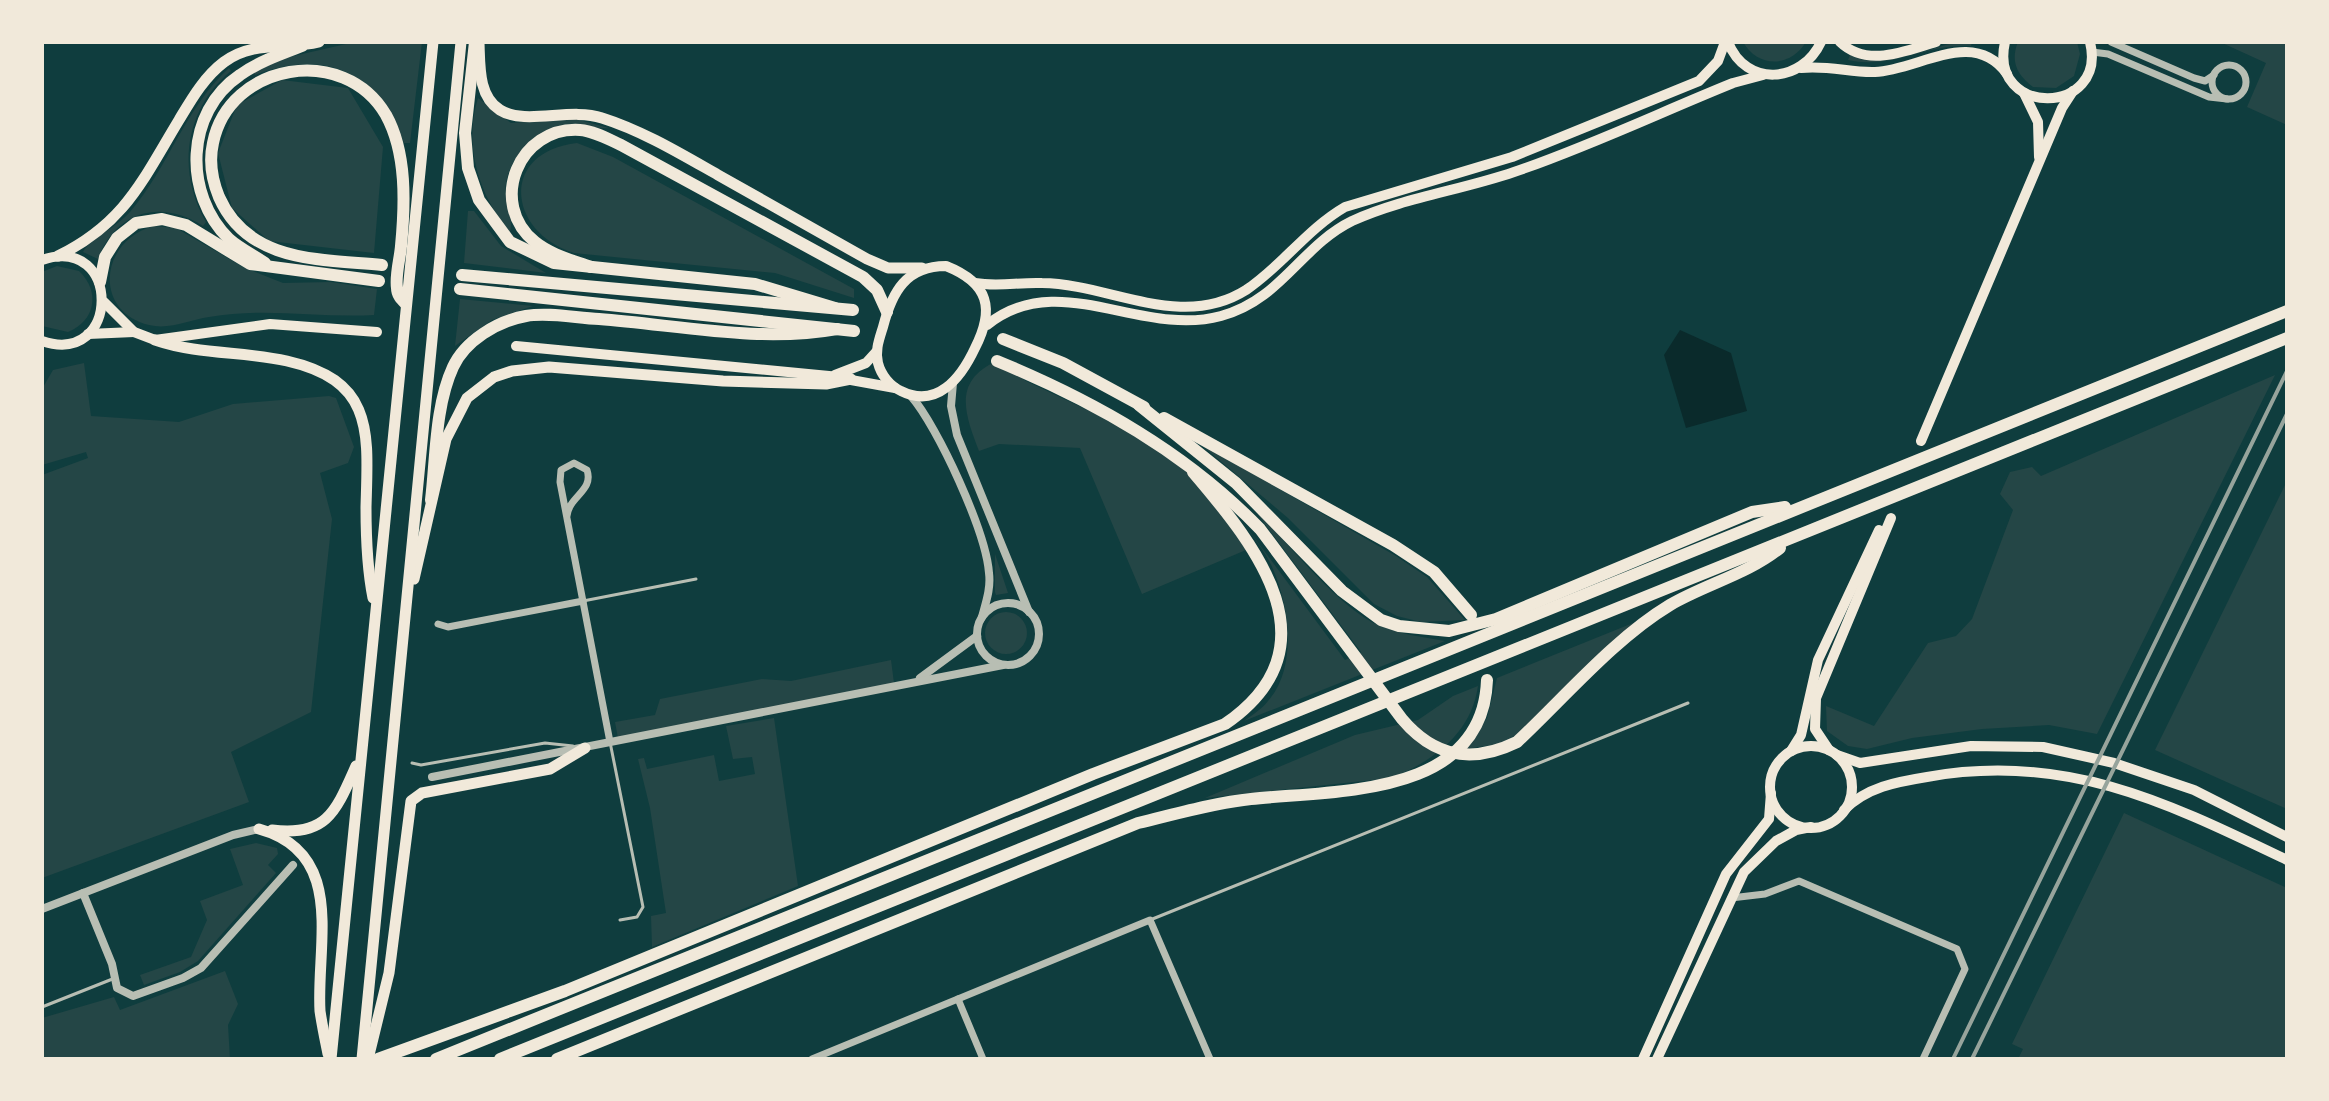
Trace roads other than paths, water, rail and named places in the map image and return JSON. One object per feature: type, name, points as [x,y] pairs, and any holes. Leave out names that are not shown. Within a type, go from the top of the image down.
[{"type":"highway","points":[[268,265],[231,241],[208,211],[198,183],[195,151],[204,119],[229,84],[271,58],[319,42]]},
{"type":"highway","points":[[330,1059],[433,42]]},
{"type":"highway","points":[[368,1056],[405,614],[461,42]]},
{"type":"highway","points":[[477,42],[465,150],[479,200],[495,225],[522,250],[554,263],[755,284],[835,308]]},
{"type":"highway","points":[[477,42],[481,81],[491,102],[501,110],[517,117],[567,112],[605,119],[667,147],[867,259],[888,268],[922,268]]},
{"type":"highway","points":[[58,256],[116,218],[131,200],[194,94],[224,61],[263,46],[302,46]]},
{"type":"highway","points":[[382,265],[298,257],[273,250],[246,234],[229,216],[215,187],[212,147],[220,121],[246,89],[271,75],[297,70],[322,71],[343,77],[377,103],[393,130],[401,162],[401,242],[397,286],[406,304]]},
{"type":"highway","points":[[591,267],[536,243],[520,224],[511,199],[511,183],[527,151],[561,132],[580,130],[621,145],[849,270],[877,290],[887,312]]},
{"type":"highway","points":[[100,282],[110,246],[126,229],[144,220],[162,219],[186,225],[250,264],[379,281]]},
{"type":"highway","points":[[462,275],[853,310]]},
{"type":"highway","points":[[460,289],[854,331]]},
{"type":"highway","points":[[436,1059],[2287,311]]},
{"type":"highway","points":[[431,500],[445,390],[452,368],[470,345],[501,324],[542,315],[769,335],[837,329]]},
{"type":"highway","points":[[500,1059],[2287,338]]},
{"type":"highway","points":[[1003,339],[1063,363],[1393,545],[1434,572],[1471,615]]},
{"type":"highway","points":[[155,340],[189,350],[285,360],[322,371],[342,387],[359,409],[368,433],[366,528],[368,573],[376,615]]},
{"type":"highway","points":[[997,361],[1071,392],[1117,417],[1232,500],[1260,529],[1402,719],[1428,744],[1444,752],[1478,756],[1495,753],[1517,742],[1632,634],[1657,615],[1765,560],[1792,538]]},
{"type":"highway","points":[[405,614],[446,439],[462,405],[481,385],[503,373],[549,367],[723,381],[826,384],[851,379]]},
{"type":"highway","points":[[1139,405],[1236,483],[1342,591],[1381,620],[1399,626],[1449,631],[1484,623],[1752,512],[1808,503]]},
{"type":"highway","points":[[368,1056],[565,991],[1093,774],[1225,724],[1243,711],[1272,679],[1279,657],[1278,605],[1264,565],[1236,523],[1193,472]]},
{"type":"highway","points":[[557,1059],[1138,823],[1208,805],[1371,789],[1416,776],[1453,751],[1467,735],[1481,712],[1487,680]]},
{"type":"highway","points":[[368,1056],[393,952],[411,801],[422,793],[550,769],[585,748]]},
{"type":"highway","points":[[259,829],[302,831],[324,821],[345,794],[361,755]]},
{"type":"highway","points":[[259,829],[296,848],[307,860],[315,877],[324,937],[320,1010],[330,1059]]},
{"type":"main road","points":[[1727,42],[1741,63],[1763,75]]},
{"type":"main road","points":[[895,388],[879,367],[876,352],[896,289],[922,268],[946,266],[975,283],[1001,288],[1041,283],[1096,290],[1162,306],[1210,304],[1229,298],[1270,272],[1322,222],[1345,207],[1512,157],[1699,81],[1718,61],[1727,42]]},
{"type":"main road","points":[[516,346],[829,376],[927,397],[953,383],[987,325],[1008,308],[1030,301],[1057,299],[1177,320],[1212,319],[1233,313],[1269,294],[1328,237],[1355,220],[1518,171],[1733,83],[1763,75],[1785,75],[1801,68],[1813,57],[1821,42]]},
{"type":"main road","points":[[1840,42],[1856,53],[1875,56],[1936,42]]},
{"type":"main road","points":[[2005,42],[2003,59],[2007,74]]},
{"type":"main road","points":[[1921,441],[2062,108],[2089,72],[2092,45]]},
{"type":"main road","points":[[1801,68],[1843,67],[1875,72],[1961,51],[1985,56],[2007,74],[2032,103],[2038,122],[2040,146],[2037,169]]},
{"type":"main road","points":[[2023,92],[2048,100],[2073,91]]},
{"type":"main road","points":[[42,260],[58,256],[83,263],[100,282],[104,302],[99,320],[88,334]]},
{"type":"main road","points":[[975,283],[988,305],[987,325]]},
{"type":"main road","points":[[104,302],[134,332]]},
{"type":"main road","points":[[42,341],[69,343],[88,334],[134,332],[155,340],[270,324],[377,332]]},
{"type":"main road","points":[[829,376],[866,363],[876,352]]},
{"type":"main road","points":[[1643,1059],[1726,874],[1769,819],[1774,771],[1799,740],[1818,660],[1887,519],[1816,698],[1815,729],[1851,780],[1851,796],[1844,810]]},
{"type":"main road","points":[[1789,753],[1808,746],[1834,753],[1849,762],[1867,762],[1971,746],[2043,747],[2114,763],[2194,790],[2287,837]]},
{"type":"main road","points":[[1657,1059],[1729,898],[1761,853],[1788,834],[1830,823],[1866,793],[1898,782],[1972,770],[2032,770],[2121,787],[2184,811],[2287,860]]},
{"type":"main road","points":[[1771,793],[1785,818],[1811,827]]},
{"type":"street","points":[[2092,45],[2209,97],[2227,99],[2243,92],[2245,75],[2232,65],[2221,67],[2205,81],[2111,42]]},
{"type":"street","points":[[2214,75],[2214,90],[2227,99]]},
{"type":"street","points":[[432,777],[1024,661],[1037,646],[1038,626],[1029,612],[957,435],[951,406],[953,383]]},
{"type":"street","points":[[911,396],[933,424],[943,446],[987,559],[990,579],[977,636],[948,661],[913,683]]},
{"type":"street","points":[[567,516],[571,500],[585,489],[589,480],[587,470],[574,463],[565,466],[560,476],[567,516],[610,742]]},
{"type":"street","points":[[438,624],[448,627],[583,601]]},
{"type":"street","points":[[982,617],[993,607],[1006,603],[1029,612]]},
{"type":"street","points":[[977,636],[985,655],[1003,665]]},
{"type":"street","points":[[42,909],[243,831],[259,829]]},
{"type":"street","points":[[83,893],[119,991],[133,996],[193,974],[293,865]]},
{"type":"street","points":[[1729,898],[1765,894],[1796,880],[1957,949],[1963,957],[1965,969],[1923,1059]]},
{"type":"street","points":[[812,1059],[1150,920],[1210,1059]]},
{"type":"street","points":[[958,999],[983,1059]]},
{"type":"lane","points":[[583,601],[696,579]]},
{"type":"lane","points":[[1150,920],[1688,703]]},
{"type":"lane","points":[[610,742],[643,907],[637,917],[620,920]]},
{"type":"lane","points":[[412,763],[421,765],[545,743],[585,748]]},
{"type":"lane","points":[[42,1007],[115,978]]},
{"type":"railway","points":[[1953,1059],[2287,371]]},
{"type":"railway","points":[[1972,1059],[2287,414]]}]
